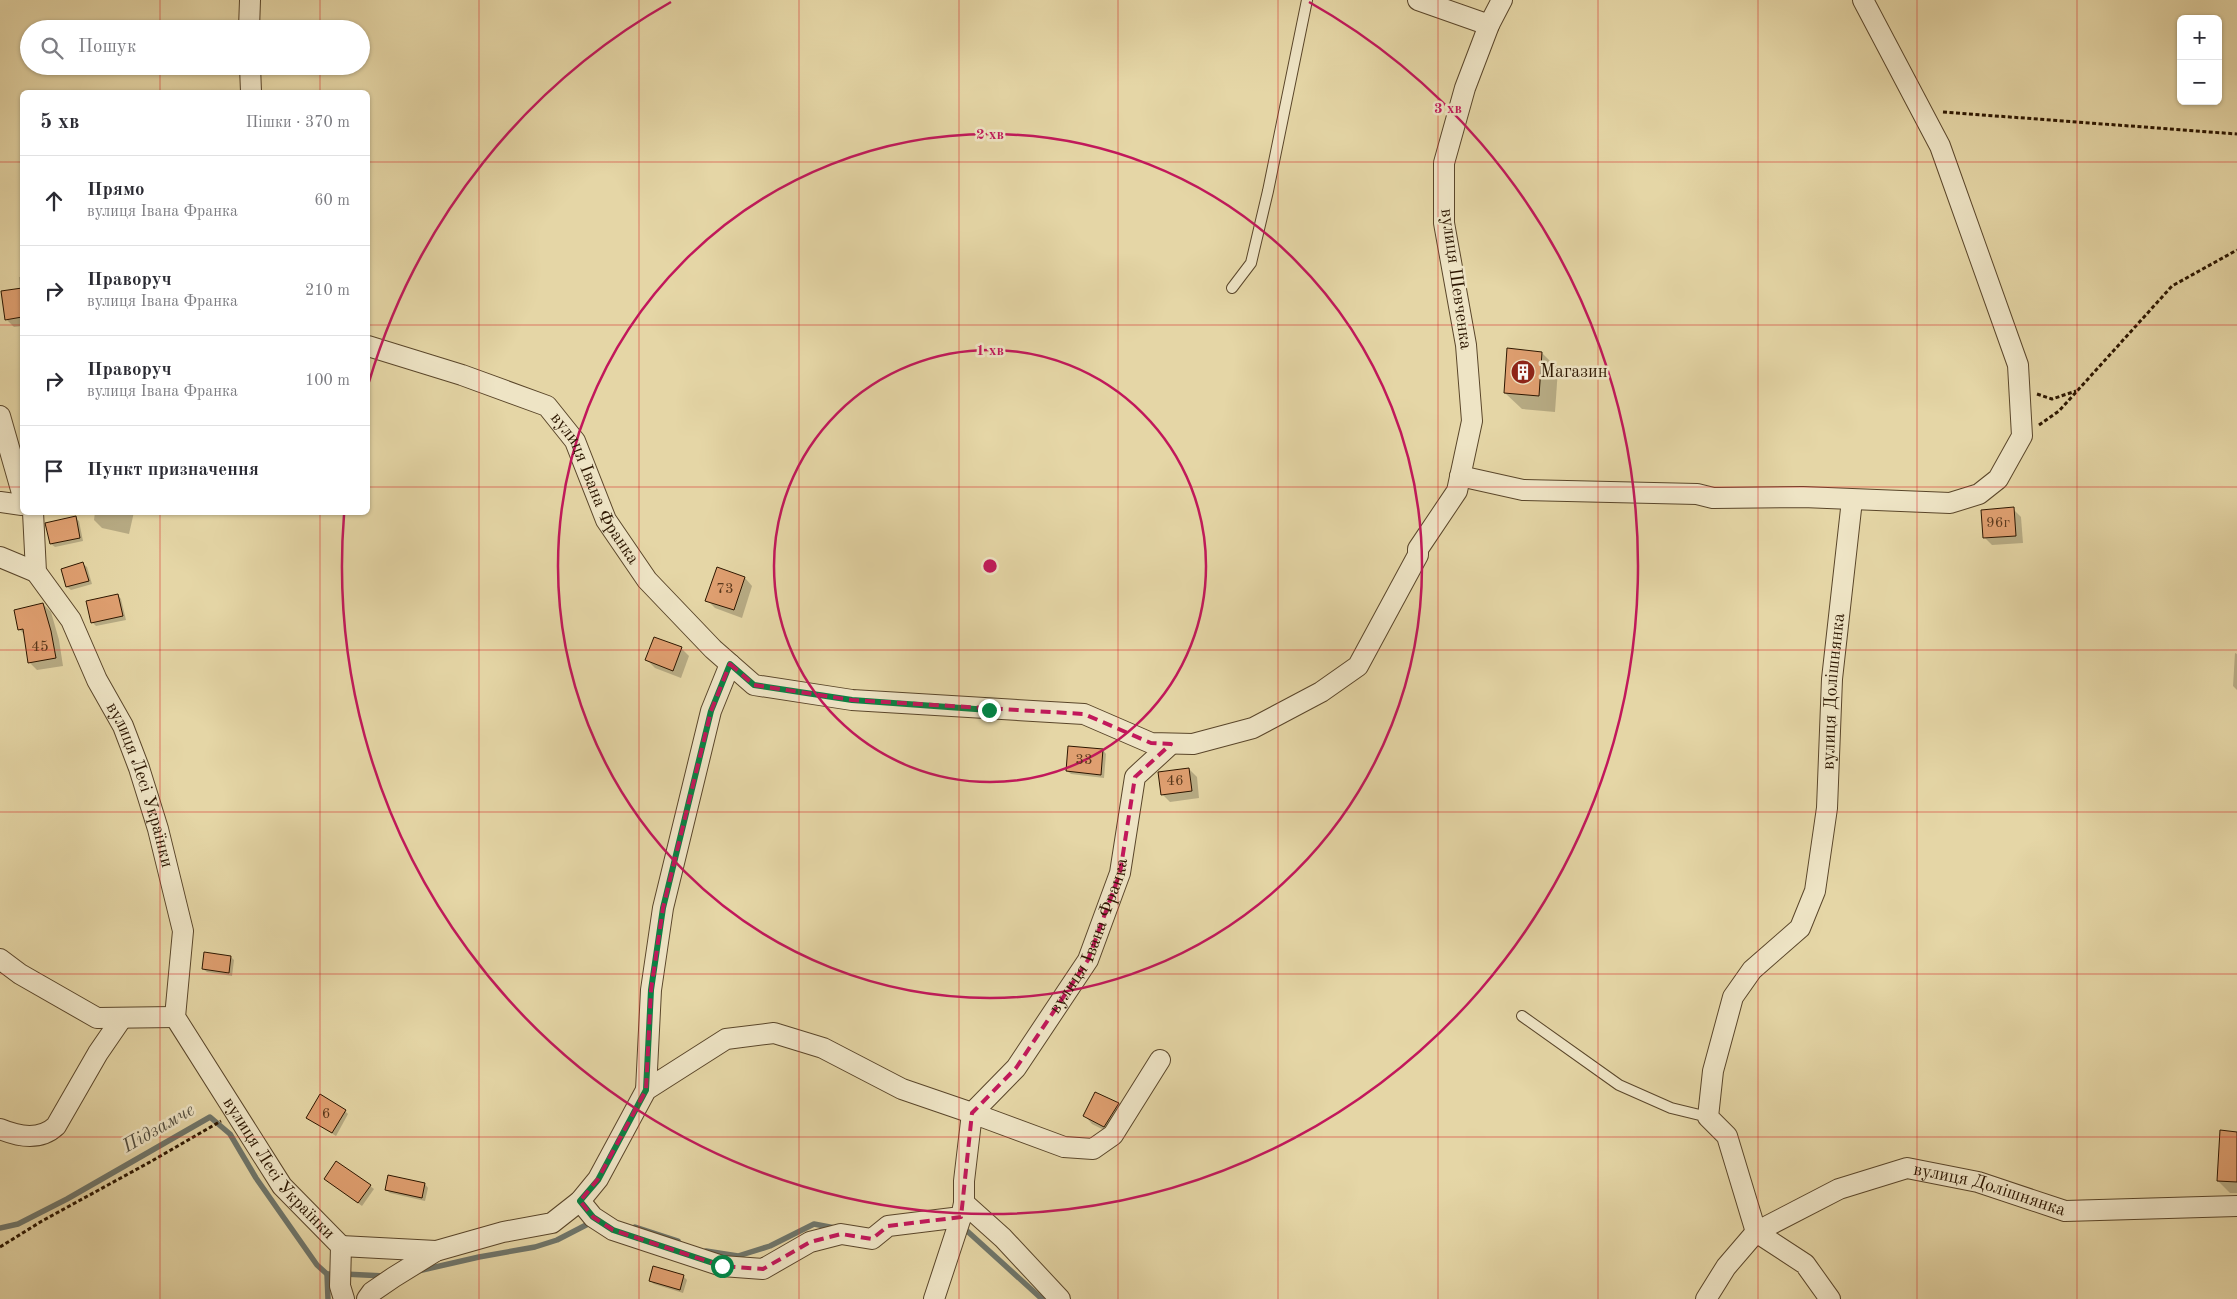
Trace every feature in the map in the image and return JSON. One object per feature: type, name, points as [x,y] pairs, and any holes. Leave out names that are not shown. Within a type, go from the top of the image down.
[{"type":"street","points":[[249,20],[250,0]]},
{"type":"street","points":[[1418,0],[1489,25]]},
{"type":"street","name":"вулиця Шевченка","points":[[1460,476],[1472,421],[1466,345],[1444,223],[1444,162],[1465,88],[1489,25],[1502,0]]},
{"type":"street","points":[[1460,476],[1523,490],[1697,494],[1713,498],[1803,497],[1950,503],[1979,494],[1998,479],[2022,436],[2018,365],[1940,146],[1863,0]]},
{"type":"street","points":[[250,75],[251,90]]},
{"type":"street","name":"вулиця Івана Франка","points":[[370,347],[462,375],[547,406],[575,441],[606,520],[647,580],[713,650],[754,685],[852,700],[1084,714],[1151,743],[1193,744],[1253,728],[1320,692],[1358,666],[1418,555],[1418,549],[1457,492],[1460,476]]},
{"type":"street","points":[[0,416],[20,486]]},
{"type":"street","name":"вулиця Долішнянка","points":[[1708,1118],[1713,1071],[1733,997],[1752,970],[1800,928],[1815,891],[1827,808],[1832,679],[1852,500]]},
{"type":"street","points":[[0,502],[20,505]]},
{"type":"street","points":[[0,557],[36,572],[33,515]]},
{"type":"street","name":"вулиця Лесі Українки","points":[[36,572],[75,628],[96,680],[123,726],[139,768],[158,829],[183,930],[175,1017],[282,1186],[340,1256]]},
{"type":"street","points":[[342,1292],[340,1256],[436,1251],[503,1232],[552,1223],[580,1201],[598,1180],[646,1090],[651,990],[663,908],[711,711],[730,664]]},
{"type":"street","name":"вулиця Івана Франка","points":[[972,1113],[1016,1068],[1088,960],[1120,873],[1135,777],[1172,744]]},
{"type":"street","points":[[0,959],[20,974],[97,1018],[175,1017]]},
{"type":"street","points":[[0,1129],[29,1136],[50,1132],[56,1126],[98,1053],[122,1018]]},
{"type":"street","points":[[646,1090],[726,1039],[774,1033],[823,1048],[902,1089],[1064,1147],[1092,1150],[1113,1135],[1160,1060]]},
{"type":"street","points":[[934,1299],[963,1210],[964,1181],[972,1113]]},
{"type":"street","points":[[1708,1118],[1727,1136],[1756,1232],[1805,1264],[1830,1299]]},
{"type":"street","name":"вулиця Долішнянка","points":[[1706,1299],[1726,1266],[1756,1232],[1839,1189],[1907,1168],[1978,1182],[2065,1211],[2237,1206]]},
{"type":"street","points":[[580,1201],[593,1217],[613,1230],[722,1266],[763,1269],[810,1242],[841,1234],[872,1239],[888,1226],[963,1210],[1002,1238],[1060,1299]]},
{"type":"street","points":[[366,1299],[372,1292],[436,1251]]},
{"type":"lane","points":[[1232,288],[1250,263],[1268,191],[1307,0]]},
{"type":"lane","points":[[1522,1016],[1619,1085],[1671,1108],[1708,1118]]},
{"type":"path","points":[[1921,110],[2237,134]]},
{"type":"path","points":[[2022,436],[2059,411],[2172,286],[2237,250]]},
{"type":"path","points":[[2018,365],[2031,390],[2038,395],[2052,399],[2078,391]]},
{"type":"path","points":[[0,1247],[42,1221],[150,1162],[235,1112]]},
{"type":"highlighted area","points":[[730,664],[754,685],[852,700],[1084,714],[1151,743],[1171,744],[1135,777],[1120,873],[1088,960],[1016,1068],[972,1113],[961,1217],[888,1226],[872,1239],[841,1234],[810,1242],[763,1269],[722,1266],[613,1230],[593,1217],[580,1201],[598,1179],[646,1090],[651,990],[663,908],[711,711]]},
{"type":"building","points":[[20,288],[20,317],[5,320],[1,291]]},
{"type":"building","name":"Магазин","points":[[1507,348],[1542,352],[1539,396],[1504,393]]},
{"type":"building","points":[[2014,507],[2016,536],[1983,538],[1981,510]]},
{"type":"building","points":[[76,516],[80,538],[50,544],[45,523]]},
{"type":"building","points":[[83,562],[89,581],[66,587],[61,569]]},
{"type":"building","points":[[717,567],[745,577],[734,610],[705,601]]},
{"type":"building","points":[[118,594],[123,616],[91,623],[86,601]]},
{"type":"building","points":[[43,603],[56,658],[28,663],[23,629],[18,630],[14,610]]},
{"type":"building","points":[[654,637],[682,647],[673,671],[645,660]]},
{"type":"building","points":[[1068,746],[1103,749],[1101,775],[1066,771]]},
{"type":"building","points":[[1189,768],[1192,791],[1161,795],[1158,772]]},
{"type":"building","points":[[204,952],[231,956],[229,973],[202,969]]},
{"type":"building","points":[[1095,1092],[1119,1103],[1104,1127],[1083,1116]]},
{"type":"building","points":[[320,1094],[346,1110],[332,1133],[306,1118]]},
{"type":"building","points":[[2220,1130],[2237,1132],[2237,1182],[2217,1181]]},
{"type":"building","points":[[336,1161],[371,1185],[358,1203],[324,1179]]},
{"type":"building","points":[[388,1175],[425,1183],[422,1198],[385,1190]]},
{"type":"building","points":[[653,1266],[684,1275],[680,1290],[649,1281]]},
{"type":"waterway","name":"Підзамче","points":[[0,1228],[18,1224],[67,1199],[210,1117],[230,1134],[256,1178],[317,1265],[327,1274]]},
{"type":"waterway","points":[[418,1271],[535,1247],[557,1240],[588,1224]]},
{"type":"waterway","points":[[706,1251],[738,1256],[770,1246],[814,1224],[835,1228]]},
{"type":"waterway","points":[[635,1227],[678,1241]]},
{"type":"waterway","points":[[966,1230],[1042,1299]]},
{"type":"waterway","points":[[328,1299],[327,1274],[330,1274]]},
{"type":"waterway","points":[[344,1274],[385,1276]]},
{"type":"place","name":"Магазин","points":[[1523,372]]},
{"type":"route","points":[[722,1266],[613,1230],[593,1217],[580,1201],[598,1180],[646,1090],[651,990],[663,908],[685,826],[694,778],[711,711],[730,664],[754,685],[852,700],[989,710]]}]
